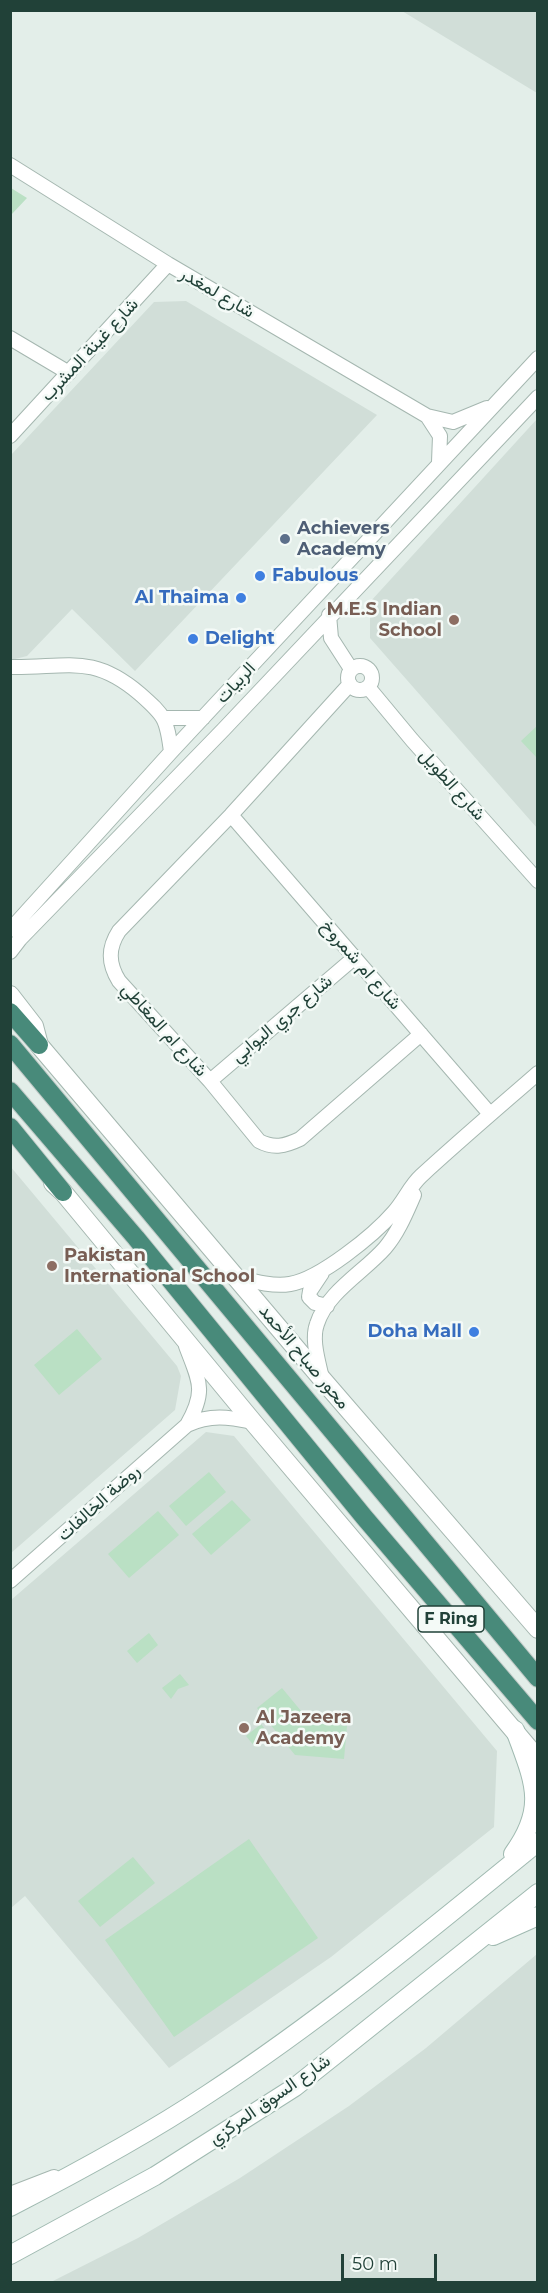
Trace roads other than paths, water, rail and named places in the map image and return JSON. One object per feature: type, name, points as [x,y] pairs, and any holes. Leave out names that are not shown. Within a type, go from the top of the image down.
[{"type":"highway","points":[[10,1012],[39,1045]]},
{"type":"highway","name":"محور صباح الأحمد","points":[[10,1044],[537,1678]]},
{"type":"highway","name":"F Ring","points":[[10,1091],[136,1238],[364,1517],[537,1720]]},
{"type":"highway","points":[[10,1127],[63,1192]]},
{"type":"street","name":"شارع لمغدر","points":[[10,165],[168,264],[427,416],[453,422],[493,406]]},
{"type":"street","name":"شارع غينة المشرب","points":[[10,436],[168,264]]},
{"type":"street","points":[[10,338],[69,373]]},
{"type":"street","name":"الربيات","points":[[10,930],[171,752],[537,358]]},
{"type":"street","name":"الربيات","points":[[10,952],[537,397]]},
{"type":"street","points":[[427,416],[440,436],[440,462]]},
{"type":"street","points":[[329,615],[331,638],[351,669]]},
{"type":"street","points":[[10,667],[78,664],[101,669],[122,680],[165,718],[171,752]]},
{"type":"street","points":[[363,666],[369,669],[372,675],[368,687],[358,690],[350,684],[348,679],[351,669],[363,666]]},
{"type":"street","name":"شارع ام المغاطي","points":[[350,684],[231,815],[119,930],[112,942],[110,956],[112,969],[119,981],[210,1081],[260,1141],[277,1147],[289,1145],[300,1139],[421,1034]]},
{"type":"street","name":"شارع الطويل","points":[[368,687],[537,881]]},
{"type":"street","points":[[165,718],[203,718]]},
{"type":"street","name":"شارع ام شمروخ","points":[[231,815],[490,1114]]},
{"type":"street","name":"شارع جري اليوابي","points":[[210,1081],[354,958]]},
{"type":"street","name":"محور صباح الأحمد","points":[[10,995],[34,1026],[39,1045],[537,1629]]},
{"type":"street","points":[[236,1277],[287,1285],[301,1281],[327,1267],[382,1225],[421,1176],[537,1073]]},
{"type":"street","points":[[10,1142],[63,1192],[537,1759]]},
{"type":"street","points":[[322,1379],[315,1342],[316,1325],[335,1296],[386,1247],[417,1190],[434,1166]]},
{"type":"street","points":[[327,1267],[313,1286],[309,1297],[315,1303],[327,1306]]},
{"type":"street","name":"روضة الخالفات","points":[[182,1336],[200,1383],[200,1400],[187,1425]]},
{"type":"street","name":"روضة الخالفات","points":[[10,1581],[187,1425],[202,1418],[220,1417],[253,1422]]},
{"type":"street","points":[[497,1875],[526,1836],[534,1816],[536,1797],[533,1779],[515,1730]]},
{"type":"street","points":[[10,2207],[96,2162],[207,2095],[294,2035],[398,1957],[537,1842]]},
{"type":"street","name":"شارع السوق المركزي","points":[[10,2255],[155,2176],[296,2087],[537,1893]]},
{"type":"street","points":[[475,1943],[537,1917]]},
{"type":"street","points":[[10,2194],[96,2162]]},
{"type":"place","name":"Achievers Academy","points":[[285,539]]},
{"type":"place","name":"Fabulous","points":[[260,576]]},
{"type":"place","name":"Al Thaima","points":[[241,598]]},
{"type":"place","name":"M.E.S Indian School","points":[[454,620]]},
{"type":"place","name":"Delight","points":[[193,639]]},
{"type":"place","name":"Pakistan International School","points":[[52,1266]]},
{"type":"place","name":"Doha Mall","points":[[474,1332]]},
{"type":"place","name":"Al Jazeera Academy","points":[[244,1728]]}]
